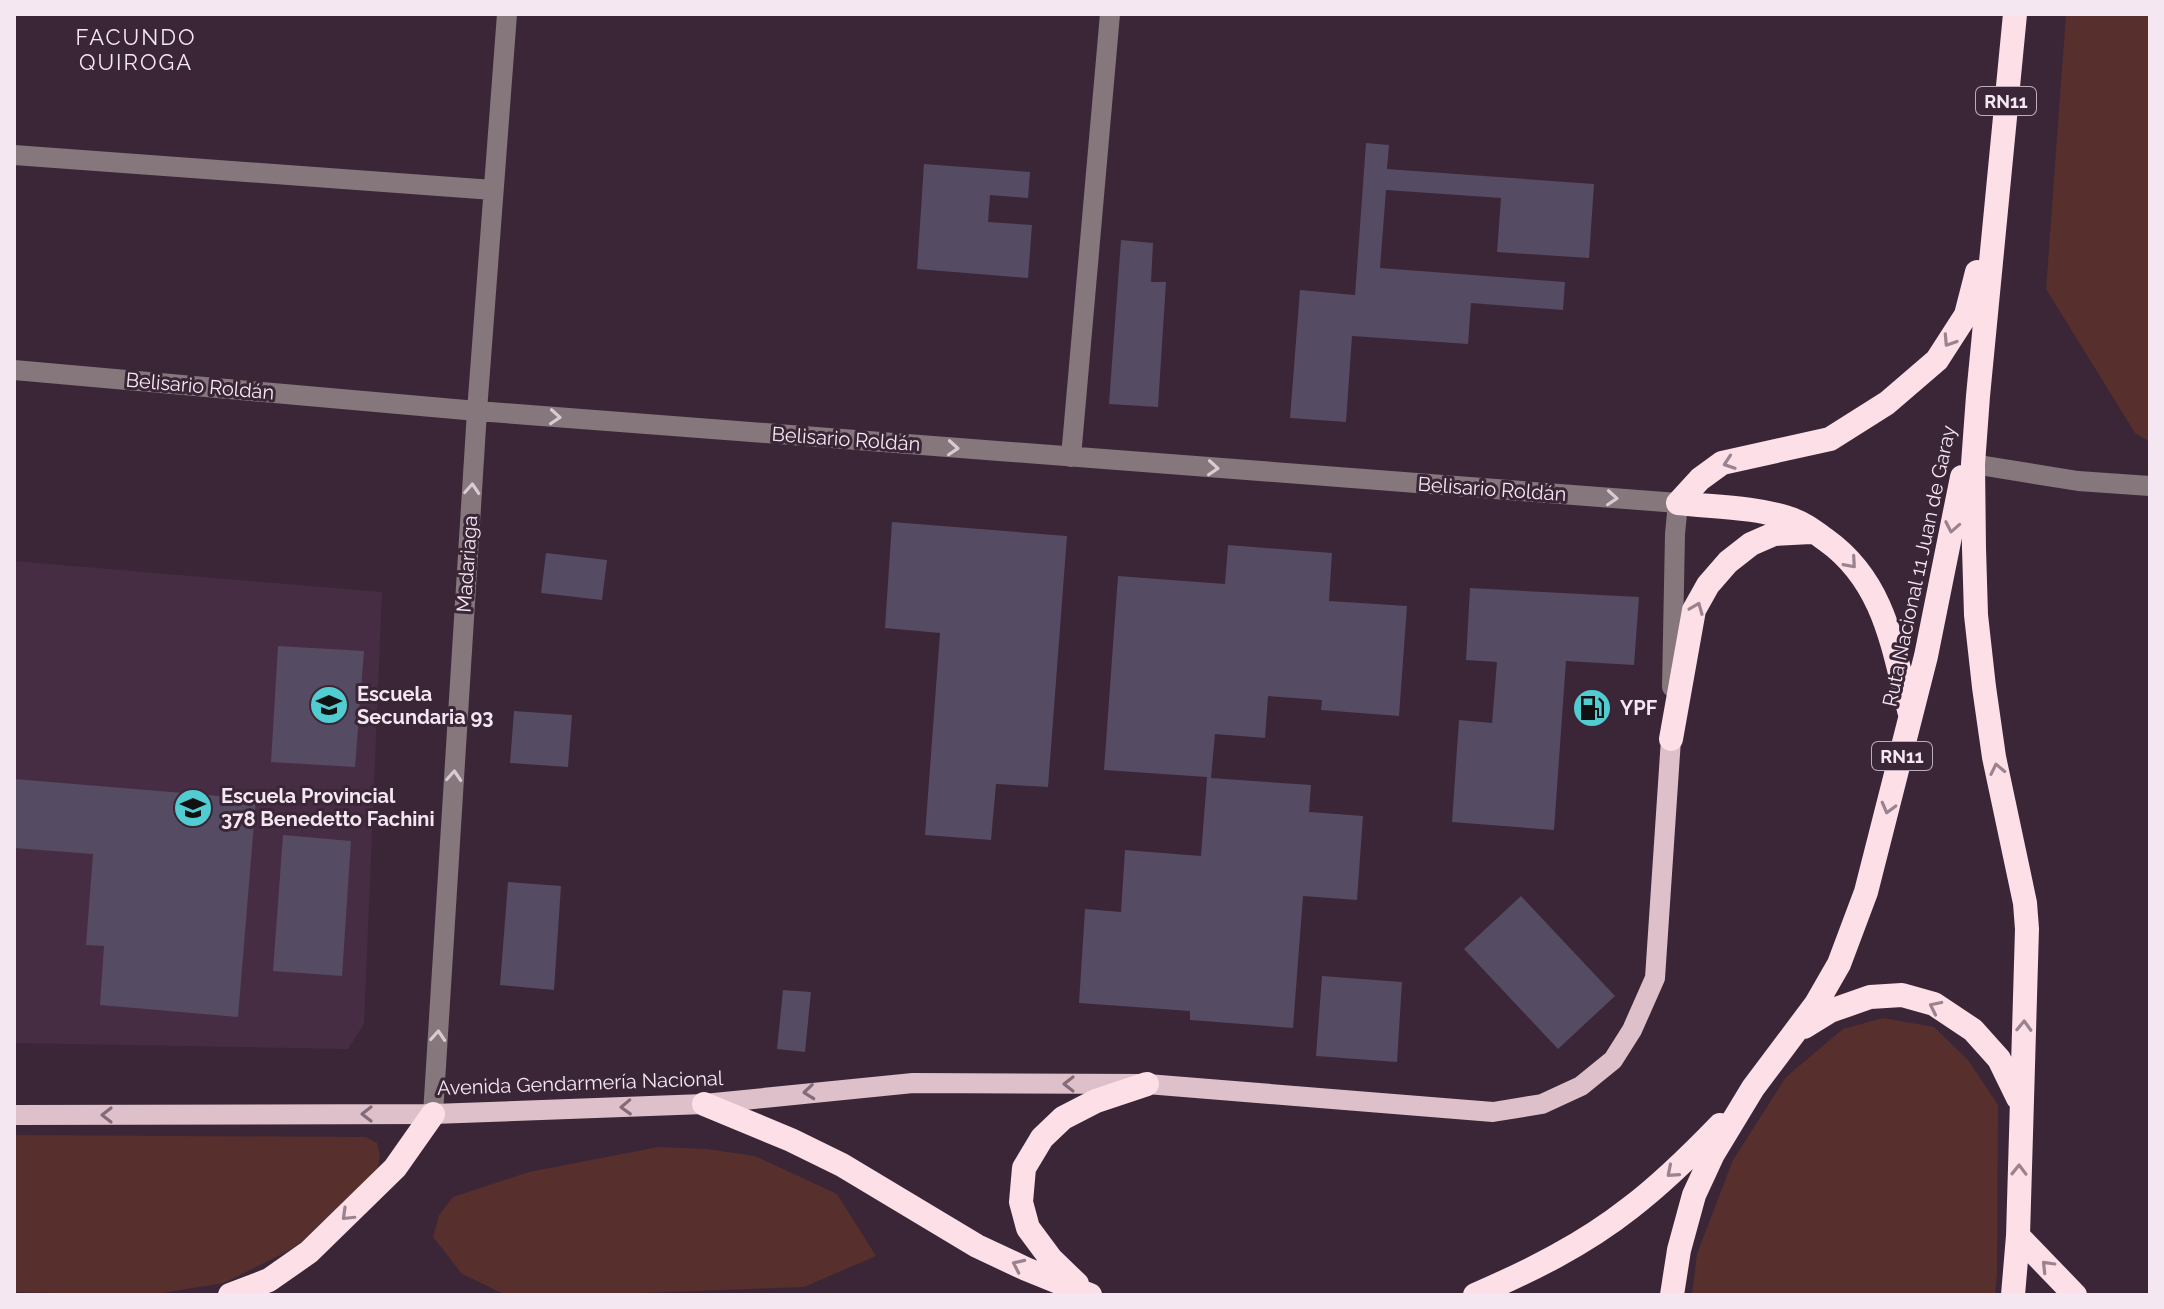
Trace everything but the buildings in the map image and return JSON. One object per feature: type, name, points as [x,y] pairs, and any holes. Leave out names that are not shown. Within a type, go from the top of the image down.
[{"type":"highway","name":"Ruta Nacional 11 Juan de Garay","points":[[2013,1295],[2018,1236],[2025,903],[1994,757],[1984,687],[1976,615],[1973,464],[2015,14]]},
{"type":"highway","points":[[1678,503],[1700,479],[1722,463],[1830,439],[1887,403],[1937,360],[1966,315],[1997,188]]},
{"type":"highway","name":"Ruta Nacional 11 Juan de Garay","points":[[1672,1295],[1679,1250],[1694,1195],[1713,1154],[1747,1097],[1816,1004],[1839,964],[1866,892],[1911,721],[1978,396]]},
{"type":"highway","points":[[1678,503],[1767,513],[1791,519],[1840,550],[1868,583],[1889,629],[1911,721]]},
{"type":"highway","points":[[1671,739],[1694,610],[1708,585],[1728,562],[1751,544],[1774,534],[1814,531]]},
{"type":"highway","name":"Ruta Nacional 11 Juan de Garay","points":[[1778,1052],[1806,1026],[1830,1011],[1870,997],[1902,995],[1934,1004],[1973,1030],[1999,1059],[2020,1104]]},
{"type":"highway","points":[[1089,1295],[1051,1259],[1028,1228],[1021,1202],[1024,1168],[1042,1138],[1063,1118],[1096,1101],[1147,1084]]},
{"type":"highway","name":"Ruta Nacional 11 Juan de Garay","points":[[1475,1295],[1529,1272],[1578,1245],[1630,1209],[1683,1163],[1747,1097]]},
{"type":"highway","points":[[704,1104],[842,1165],[977,1246],[1089,1295]]},
{"type":"highway","points":[[230,1295],[269,1280],[309,1252],[395,1168],[433,1114]]},
{"type":"highway","points":[[2018,1236],[2075,1295]]},
{"type":"main road","name":"Avenida Gendarmería Nacional","points":[[14,1115],[433,1114],[704,1104],[913,1083],[1147,1084],[1493,1112],[1542,1104],[1581,1086],[1613,1060],[1632,1030],[1655,978],[1671,739]]},
{"type":"street","name":"Madariaga","points":[[433,1114],[477,411],[507,14]]},
{"type":"street","points":[[1071,457],[1110,14]]},
{"type":"street","points":[[14,155],[493,190]]},
{"type":"street","name":"Belisario Roldán","points":[[14,370],[477,411],[1678,503]]},
{"type":"street","points":[[1973,464],[2078,481],[2150,486]]},
{"type":"street","points":[[1671,739],[1678,503]]},
{"type":"shaded area","points":[[2066,14],[2150,14],[2150,442],[2135,433],[2046,289]]},
{"type":"shaded area","name":"Escuela Provincial 378 Benedetto Fachini","points":[[14,561],[382,592],[364,1024],[348,1049],[14,1043]]},
{"type":"shaded area","points":[[1883,1018],[1934,1027],[1968,1060],[1998,1105],[1995,1295],[1692,1295],[1697,1254],[1733,1160],[1786,1077],[1843,1029]]},
{"type":"shaded area","points":[[14,1135],[366,1137],[377,1143],[380,1155],[377,1175],[312,1239],[224,1283],[150,1295],[14,1292]]},
{"type":"shaded area","points":[[658,1147],[707,1149],[755,1156],[837,1194],[876,1256],[804,1287],[506,1295],[462,1274],[433,1237],[439,1215],[453,1197],[529,1172]]},
{"type":"place","name":"Escuela Secundaria 93","points":[[329,705]]},
{"type":"place","name":"YPF","points":[[1592,708]]},
{"type":"place","name":"Escuela Provincial 378 Benedetto Fachini","points":[[193,808]]},
{"type":"district","name":"FACUNDO QUIROGA","points":[[136,50]]}]
